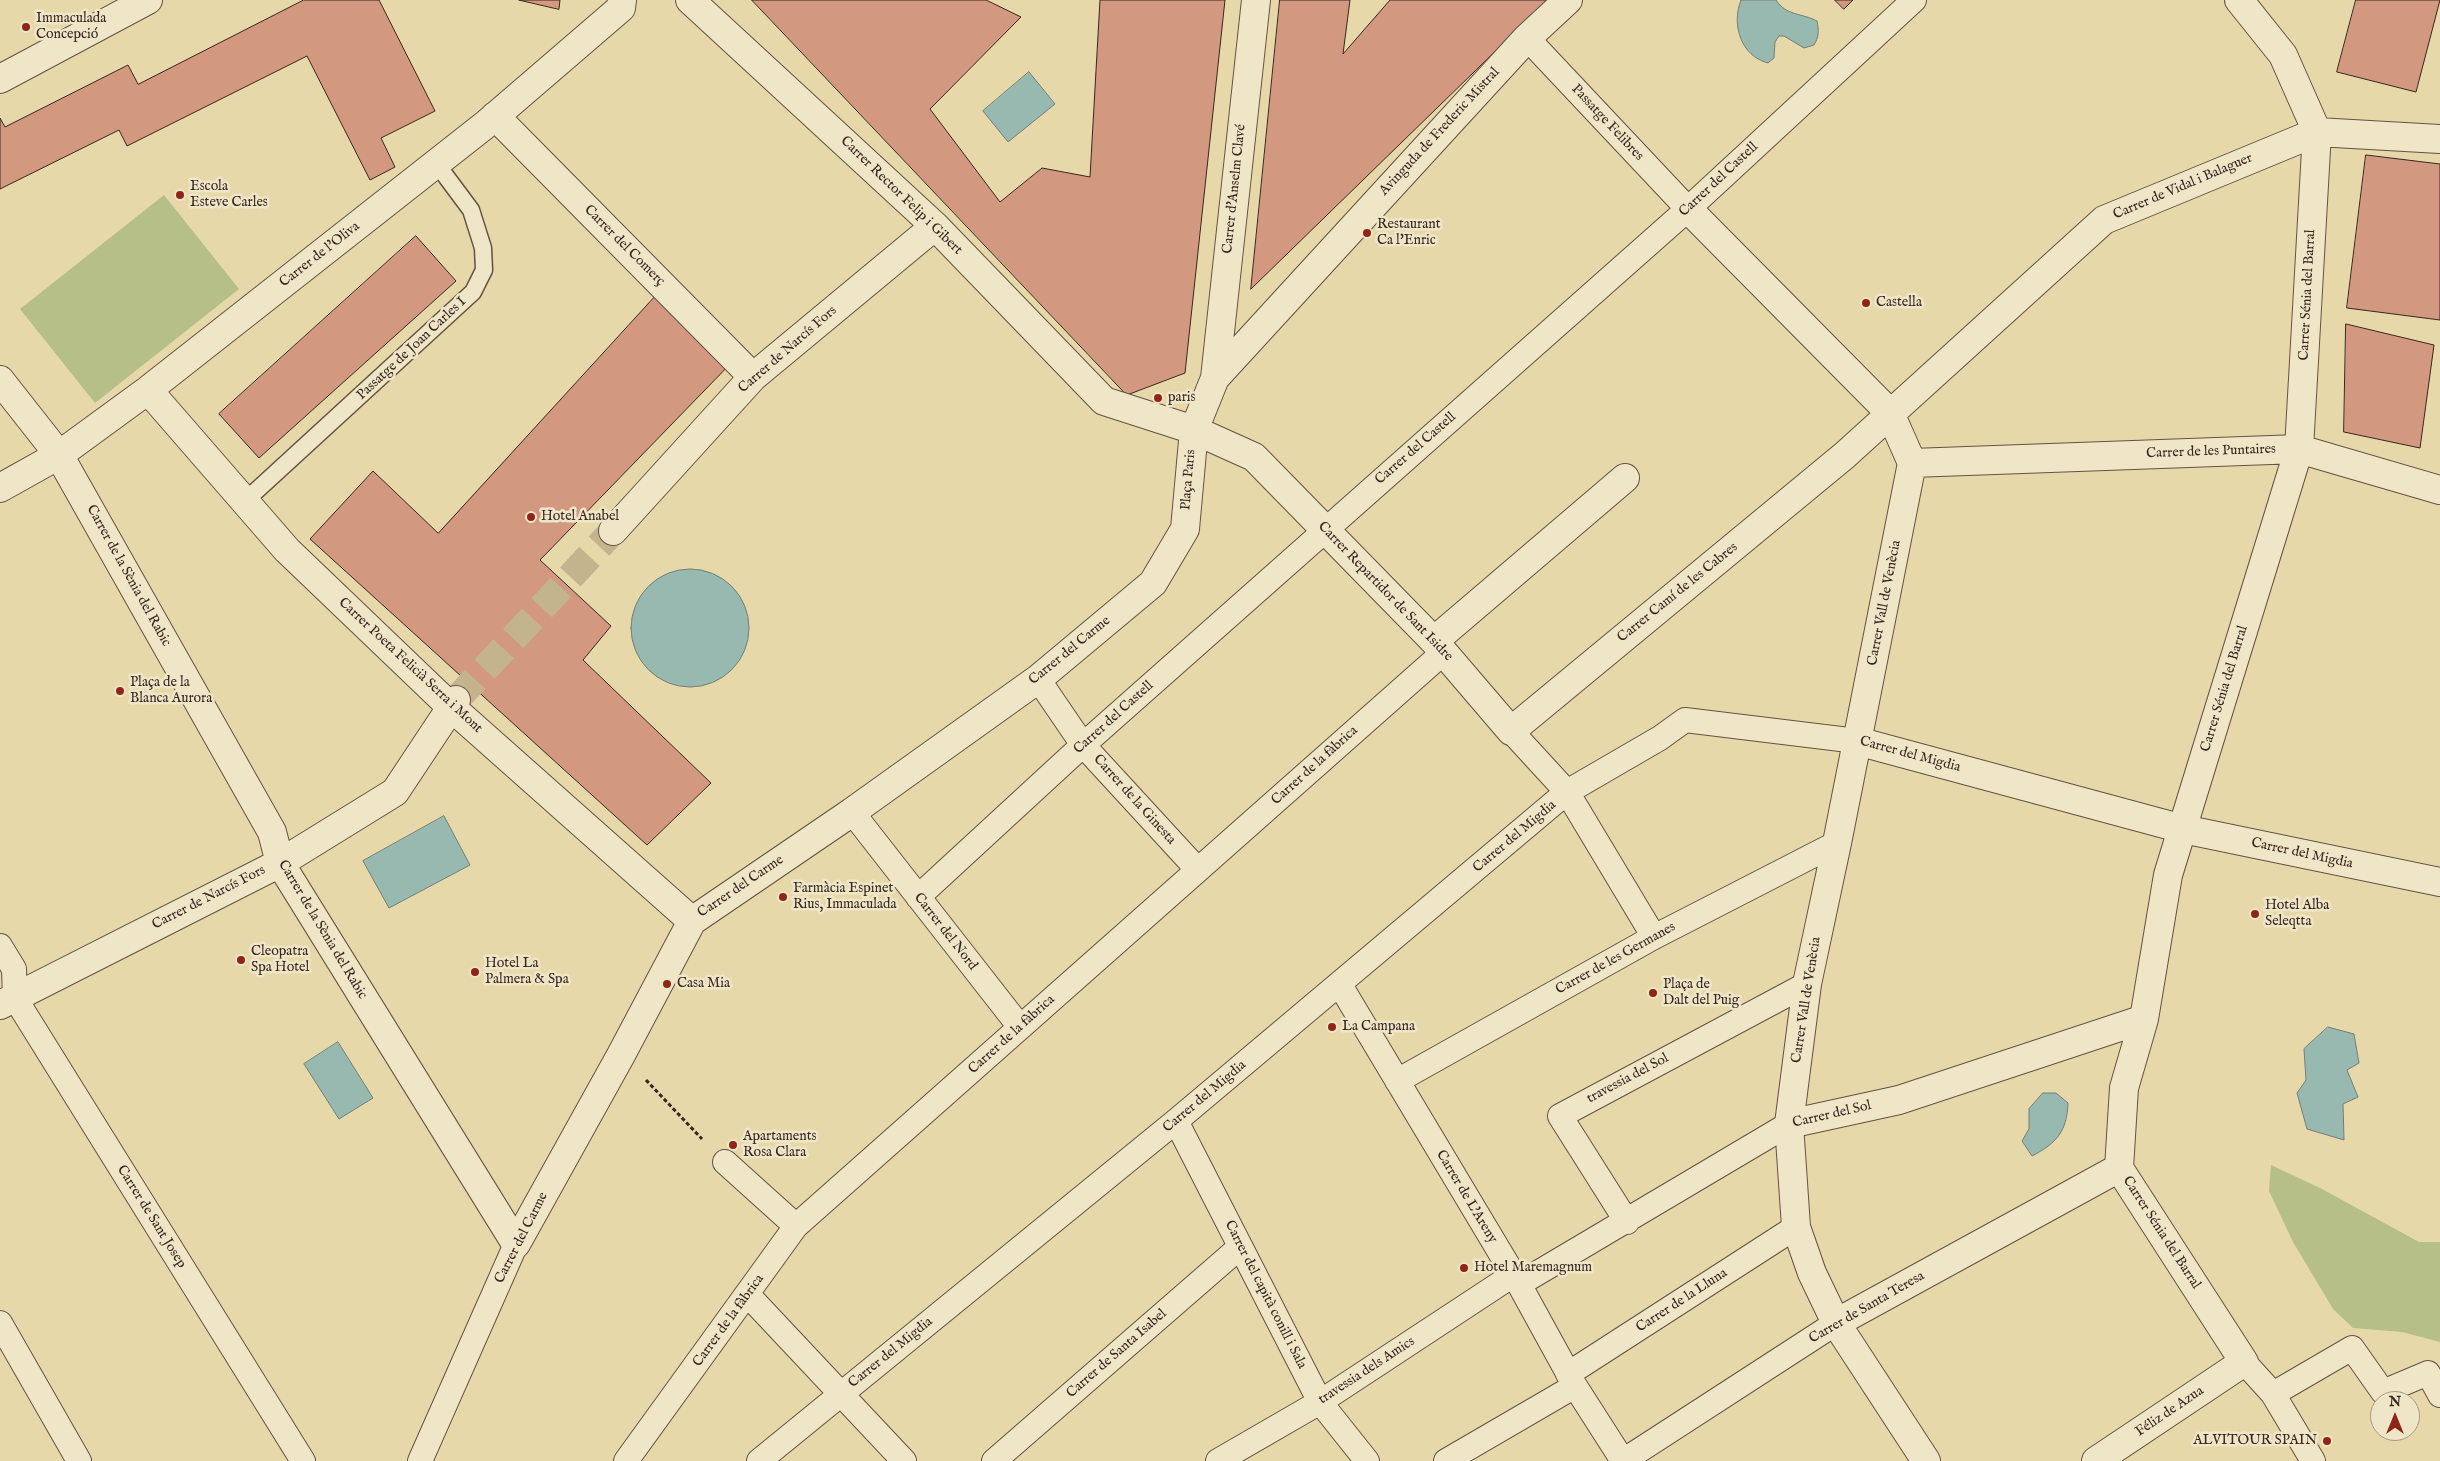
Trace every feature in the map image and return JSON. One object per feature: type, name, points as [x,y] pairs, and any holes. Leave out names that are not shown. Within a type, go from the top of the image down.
[{"type":"street","points":[[0,80],[148,0]]},
{"type":"street","name":"Carrer de l'Oliva","points":[[0,488],[60,455],[148,390],[495,116],[621,8],[622,0]]},
{"type":"street","name":"Carrer Rector Felip i Gibert","points":[[690,0],[935,226],[1104,401]]},
{"type":"street","name":"Carrer d'Anselm Clavé","points":[[1215,378],[1256,0]]},
{"type":"street","name":"Avinguda de Frederic Mistral","points":[[1215,378],[1527,38],[1568,0]]},
{"type":"street","name":"Carrer del Castell","points":[[918,897],[1083,745],[1688,209],[1914,0]]},
{"type":"street","name":"Carrer Sénia del Barral","points":[[2239,0],[2282,55],[2317,132],[2299,449],[2168,875],[2144,1019],[2124,1088],[2119,1168],[2244,1362]]},
{"type":"street","name":"Passatge Felibres","points":[[1527,38],[1688,209]]},
{"type":"street","name":"Carrer del Comerç","points":[[495,116],[753,377]]},
{"type":"street","points":[[2317,132],[2440,139]]},
{"type":"street","name":"Carrer de Vidal i Balaguer","points":[[1881,403],[1950,362],[2104,220],[2317,132]]},
{"type":"street","points":[[1688,209],[1881,403],[1912,463]]},
{"type":"street","name":"Carrer de Narcís Fors","points":[[614,531],[753,377],[935,226]]},
{"type":"street","name":"Plaça Paris","points":[[1185,529],[1194,430],[1215,378]]},
{"type":"street","name":"Carrer de la Sènia del Rabic","points":[[0,380],[60,455],[272,832],[280,863],[516,1244]]},
{"type":"street","name":"Carrer Poeta Felicià Serra i Mont","points":[[148,390],[287,550],[692,920]]},
{"type":"street","name":"Plaça Paris","points":[[1104,401],[1194,430],[1254,458]]},
{"type":"street","name":"Carrer Camí de les Cabres","points":[[1511,731],[1845,456],[1881,403]]},
{"type":"street","name":"Carrer de les Puntaires","points":[[1912,463],[2299,449],[2440,490]]},
{"type":"street","name":"Carrer Repartidor de Sant Isidre","points":[[1254,458],[1439,646],[1511,731]]},
{"type":"street","name":"Carrer Vall de Venècia","points":[[1912,463],[1858,741],[1807,984],[1790,1124],[1796,1227],[1812,1273],[1836,1323],[1926,1461]]},
{"type":"street","points":[[1439,646],[1625,478]]},
{"type":"street","name":"Carrer del Carme","points":[[420,1461],[516,1244],[621,1055],[692,920],[852,812],[1038,679],[1153,583],[1185,529]]},
{"type":"street","name":"Carrer de la fàbrica","points":[[626,1461],[748,1295],[796,1226],[1198,870],[1439,646]]},
{"type":"street","name":"Carrer de la Ginesta","points":[[1038,679],[1083,745],[1198,870]]},
{"type":"street","name":"Carrer de Narcís Fors","points":[[7,1002],[280,863],[395,792],[454,703]]},
{"type":"street","name":"Carrer del Migdia","points":[[759,1461],[1176,1122],[1567,792],[1660,738],[1685,720],[1858,741],[2183,829],[2440,882]]},
{"type":"street","points":[[1511,731],[1567,792],[1654,937]]},
{"type":"street","name":"Carrer del Nord","points":[[852,812],[1020,1027]]},
{"type":"street","name":"Carrer de les Germanes","points":[[1397,1081],[1654,937],[1837,843]]},
{"type":"street","name":"Carrer de Sant Josep","points":[[0,946],[14,969],[7,1002],[303,1461]]},
{"type":"street","name":"travessia del Sol","points":[[1627,1222],[1560,1116],[1807,984]]},
{"type":"street","name":"Carrer de L'Areny","points":[[1340,985],[1516,1280],[1572,1380],[1623,1461]]},
{"type":"street","name":"Carrer del Sol","points":[[1516,1280],[1627,1222],[1790,1124],[1899,1100],[2144,1019]]},
{"type":"street","name":"Carrer del capità conill i Sala","points":[[1176,1122],[1320,1402],[1367,1461]]},
{"type":"street","points":[[725,1162],[796,1226]]},
{"type":"street","name":"Carrer de Santa Teresa","points":[[1623,1461],[1836,1323],[2119,1168]]},
{"type":"street","name":"Carrer de la Lluna","points":[[1446,1461],[1572,1380],[1796,1227]]},
{"type":"street","name":"Carrer de Santa Isabel","points":[[994,1461],[1240,1247]]},
{"type":"street","name":"travessia dels Amics","points":[[1218,1461],[1320,1402],[1516,1280]]},
{"type":"street","points":[[748,1295],[904,1461]]},
{"type":"street","points":[[0,1323],[79,1461]]},
{"type":"street","points":[[2274,1394],[2352,1348],[2383,1392],[2428,1374],[2440,1395]]},
{"type":"street","points":[[2244,1362],[2274,1394],[2313,1461]]},
{"type":"street","name":"Féliz de Azua","points":[[2096,1461],[2244,1362]]},
{"type":"lane","name":"Passatge de Joan Carles I","points":[[244,502],[474,292],[484,270],[482,248],[472,210],[436,163]]},
{"type":"path","points":[[621,1055],[725,1162]]},
{"type":"green space","points":[[164,195],[239,289],[95,403],[20,309]]},
{"type":"green space","points":[[2271,1165],[2322,1189],[2419,1242],[2440,1242],[2440,1342],[2402,1332],[2353,1328],[2333,1309],[2293,1242],[2269,1191]]},
{"type":"water","points":[[1741,0],[1776,0],[1789,12],[1817,21],[1818,33],[1814,45],[1804,48],[1784,36],[1779,36],[1775,42],[1774,58],[1768,63],[1759,59],[1745,47],[1738,29],[1737,19]]},
{"type":"water","points":[[1029,72],[1055,104],[1008,142],[983,111]]},
{"type":"water","points":[[690,569],[713,573],[732,586],[745,605],[749,628],[745,651],[732,670],[713,683],[690,687],[667,683],[648,670],[635,651],[631,628],[635,605],[648,586],[667,573]]},
{"type":"water","points":[[444,816],[470,865],[389,908],[363,861]]},
{"type":"water","points":[[2328,1027],[2354,1034],[2359,1063],[2347,1070],[2358,1097],[2343,1104],[2344,1140],[2307,1129],[2297,1093],[2306,1080],[2304,1049]]},
{"type":"water","points":[[338,1042],[373,1098],[339,1119],[304,1064]]},
{"type":"water","points":[[2043,1093],[2056,1093],[2068,1103],[2067,1113],[2063,1129],[2059,1135],[2048,1146],[2032,1156],[2022,1141],[2029,1129],[2029,1109]]},
{"type":"building","points":[[304,0],[379,0],[435,111],[381,138],[395,167],[370,180],[307,56],[127,146],[119,130],[0,189],[0,118],[5,127],[128,65],[138,84]]},
{"type":"building","points":[[519,0],[560,0],[559,9]]},
{"type":"building","points":[[752,0],[986,0],[1021,17],[930,109],[1000,202],[1042,168],[1090,177],[1100,0],[1225,0],[1185,373],[1127,395]]},
{"type":"building","points":[[1280,0],[1350,0],[1343,54],[1390,0],[1548,0],[1251,289]]},
{"type":"building","points":[[1835,0],[1853,0],[1844,9]]},
{"type":"building","points":[[2356,0],[2440,0],[2416,92],[2337,72]]},
{"type":"building","points":[[2366,155],[2440,164],[2440,320],[2347,308]]},
{"type":"building","points":[[416,236],[456,281],[259,458],[219,414]]},
{"type":"building","points":[[663,288],[735,359],[540,560],[611,626],[583,660],[711,783],[647,845],[310,539],[373,471],[438,533]]},
{"type":"building","points":[[2346,324],[2434,345],[2420,448],[2344,432]]},
{"type":"tunnel","points":[[456,700],[613,531]]},
{"type":"place","name":"Immaculada Concepció","points":[[26,27]]},
{"type":"place","name":"Escola Esteve Carles","points":[[180,195]]},
{"type":"place","name":"Restaurant Ca l'Enric","points":[[1367,233]]},
{"type":"place","name":"Castella","points":[[1866,303]]},
{"type":"place","name":"paris","points":[[1158,398]]},
{"type":"place","name":"Hotel Anabel","points":[[531,517]]},
{"type":"place","name":"Plaça de la Blanca Aurora","points":[[120,691]]},
{"type":"place","name":"Farmàcia Espinet Rius, Immaculada","points":[[783,897]]},
{"type":"place","name":"Hotel Alba Seleqtta","points":[[2255,914]]},
{"type":"place","name":"Cleopatra Spa Hotel","points":[[241,960]]},
{"type":"place","name":"Hotel La Palmera & Spa","points":[[475,972]]},
{"type":"place","name":"Casa Mia","points":[[667,984]]},
{"type":"place","name":"Plaça de Dalt del Puig","points":[[1653,993]]},
{"type":"place","name":"La Campana","points":[[1332,1027]]},
{"type":"place","name":"Apartaments Rosa Clara","points":[[733,1145]]},
{"type":"place","name":"Hotel Maremagnum","points":[[1464,1268]]},
{"type":"place","name":"ALVITOUR SPAIN","points":[[2327,1441]]}]
